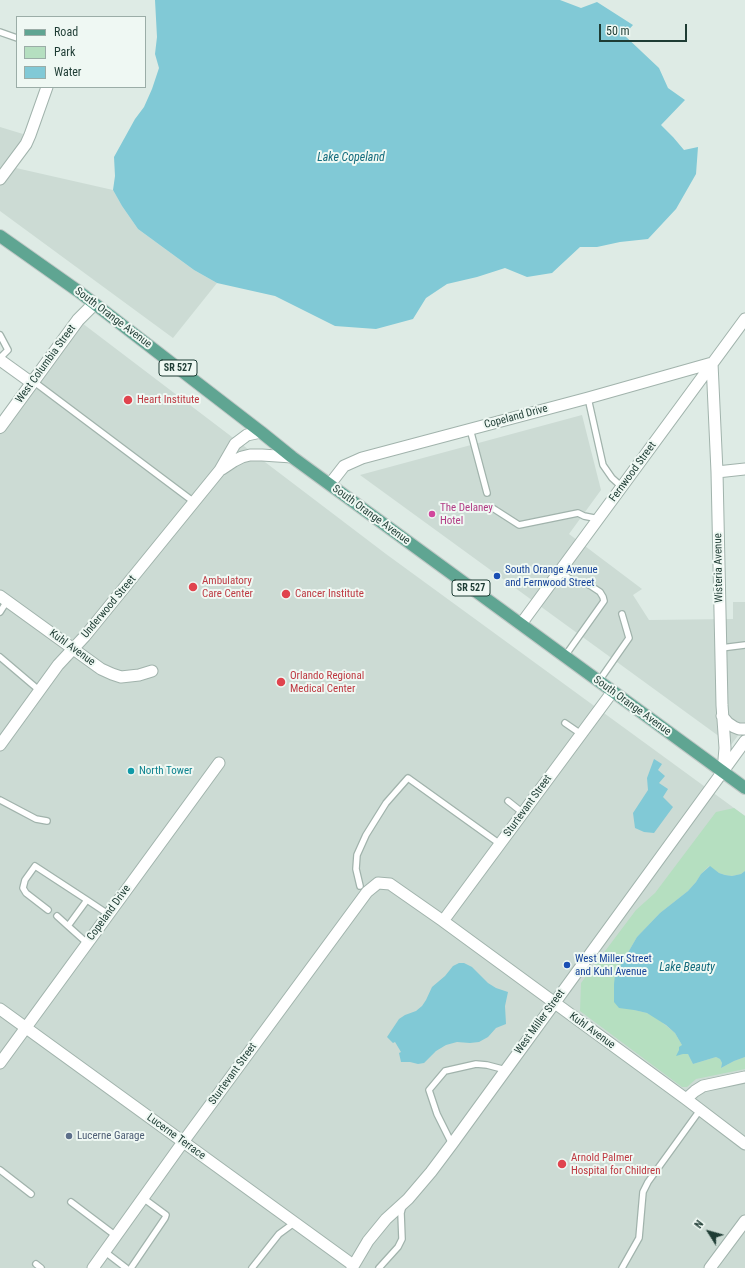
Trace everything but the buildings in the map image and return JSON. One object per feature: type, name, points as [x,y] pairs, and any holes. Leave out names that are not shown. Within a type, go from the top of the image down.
[{"type":"main road","name":"South Orange Avenue","points":[[0,236],[94,304],[292,457],[745,788]]},
{"type":"street","points":[[0,179],[26,144],[47,88]]},
{"type":"street","name":"West Columbia Street","points":[[0,427],[78,320],[94,304]]},
{"type":"street","name":"Fernwood Street","points":[[521,624],[745,319]]},
{"type":"street","points":[[0,359],[32,382]]},
{"type":"street","name":"Copeland Drive","points":[[330,484],[340,468],[353,461],[712,363]]},
{"type":"street","name":"Wisteria Avenue","points":[[712,363],[717,472],[722,716],[725,748],[723,772]]},
{"type":"street","name":"Underwood Street","points":[[2,740],[58,666],[220,470],[235,444],[247,435],[261,432]]},
{"type":"street","name":"Underwood Street","points":[[220,470],[234,461],[250,455],[292,457]]},
{"type":"street","points":[[717,472],[745,469]]},
{"type":"street","name":"Kuhl Avenue","points":[[4,598],[101,669],[121,677],[139,675],[152,671]]},
{"type":"street","name":"Sturtevant Street","points":[[443,922],[612,691]]},
{"type":"street","points":[[722,716],[734,727],[745,730]]},
{"type":"street","name":"West Miller Street","points":[[352,1267],[386,1219],[404,1202],[431,1172],[452,1144],[745,741]]},
{"type":"street","name":"Copeland Drive","points":[[0,1063],[219,762]]},
{"type":"street","name":"Kuhl Avenue","points":[[378,883],[390,884],[554,1002],[745,1144]]},
{"type":"street","name":"Sturtevant Street","points":[[93,1268],[183,1142],[367,892],[378,883]]},
{"type":"street","name":"Lucerne Terrace","points":[[0,1008],[352,1267]]},
{"type":"street","points":[[686,1099],[703,1086],[745,1077]]},
{"type":"street","points":[[710,1268],[745,1221]]},
{"type":"lane","points":[[0,32],[16,38]]},
{"type":"lane","points":[[0,335],[8,350],[0,359]]},
{"type":"lane","points":[[32,382],[62,402],[194,502]]},
{"type":"lane","points":[[588,398],[603,465],[612,478],[622,487]]},
{"type":"lane","points":[[470,429],[487,493]]},
{"type":"lane","points":[[491,507],[519,525],[578,513],[584,516],[599,519]]},
{"type":"lane","points":[[560,572],[577,584],[585,583],[591,586],[600,592],[604,601],[565,656]]},
{"type":"lane","points":[[0,612],[4,598]]},
{"type":"lane","points":[[599,681],[628,638],[622,614]]},
{"type":"lane","points":[[721,648],[745,645]]},
{"type":"lane","points":[[0,657],[40,691]]},
{"type":"lane","points":[[565,723],[581,734]]},
{"type":"lane","points":[[360,886],[356,869],[357,855],[366,835],[386,803],[408,778],[500,844]]},
{"type":"lane","points":[[0,800],[36,819],[47,821]]},
{"type":"lane","points":[[508,801],[523,813]]},
{"type":"lane","points":[[48,910],[26,893],[23,888],[25,880],[35,866],[108,914]]},
{"type":"lane","points":[[68,926],[87,900]]},
{"type":"lane","points":[[57,916],[87,942]]},
{"type":"lane","points":[[452,1144],[437,1114],[429,1090],[445,1071],[476,1064],[506,1070]]},
{"type":"lane","points":[[622,1268],[639,1238],[643,1192],[648,1182],[700,1110]]},
{"type":"lane","points":[[0,1170],[31,1194]]},
{"type":"lane","points":[[131,1268],[165,1218],[166,1214],[143,1198]]},
{"type":"lane","points":[[71,1202],[116,1236]]},
{"type":"lane","points":[[379,1268],[398,1246],[402,1239],[401,1213],[404,1202]]},
{"type":"lane","points":[[252,1268],[279,1234],[294,1223]]},
{"type":"lane","points":[[104,1252],[126,1268]]},
{"type":"shaded area","points":[[0,127],[23,134],[16,168],[113,190],[138,229],[194,270],[217,283],[173,338],[0,211]]},
{"type":"shaded area","points":[[82,323],[386,554],[745,816],[745,1268],[0,1268],[0,430]]},
{"type":"shaded area","points":[[582,415],[601,490],[569,534],[642,589],[633,595],[649,620],[733,619],[733,602],[745,602],[745,726],[731,745],[360,475]]},
{"type":"green space","points":[[734,808],[745,816],[745,871],[741,874],[732,876],[719,873],[709,866],[688,891],[660,913],[637,937],[615,975],[634,1010],[647,1013],[658,1019],[675,1033],[682,1045],[677,1055],[688,1054],[693,1064],[716,1057],[720,1059],[722,1063],[721,1068],[745,1057],[745,1069],[696,1079],[687,1087],[682,1087],[580,1011],[581,983],[636,910],[655,893],[716,812]]},
{"type":"water","name":"Lake Copeland","points":[[155,0],[560,0],[581,8],[597,2],[633,25],[624,35],[659,68],[668,88],[685,100],[661,125],[684,150],[698,147],[696,174],[676,209],[648,239],[620,242],[597,247],[580,247],[552,273],[527,277],[505,268],[477,277],[447,284],[426,298],[413,319],[376,329],[335,326],[275,296],[217,283],[194,270],[138,229],[113,190],[115,176],[114,157],[135,119],[144,107],[159,68],[155,54],[157,37]]},
{"type":"water","points":[[654,759],[662,764],[658,770],[665,776],[659,783],[668,789],[663,797],[673,807],[654,833],[644,832],[635,828],[633,813],[648,790],[647,778]]},
{"type":"water","name":"Lake Beauty","points":[[710,866],[719,873],[732,876],[741,874],[745,871],[745,1057],[721,1068],[722,1063],[720,1059],[716,1057],[693,1064],[688,1054],[676,1056],[679,1047],[682,1045],[675,1033],[666,1025],[647,1013],[619,1008],[614,1002],[615,975],[637,937],[660,913],[688,891],[701,874]]},
{"type":"water","points":[[459,963],[464,963],[472,967],[488,983],[496,988],[508,992],[505,1006],[506,1024],[496,1028],[488,1037],[479,1042],[457,1042],[446,1045],[436,1051],[424,1063],[418,1064],[401,1062],[399,1053],[401,1052],[395,1042],[393,1043],[387,1037],[399,1019],[416,1011],[422,1006],[432,987],[445,976],[453,966]]},
{"type":"place","name":"Heart Institute","points":[[128,400]]},
{"type":"place","name":"The Delaney Hotel","points":[[432,514]]},
{"type":"place","name":"South Orange Avenue and Fernwood Street","points":[[497,576]]},
{"type":"place","name":"Ambulatory Care Center","points":[[193,587]]},
{"type":"place","name":"Cancer Institute","points":[[286,594]]},
{"type":"place","name":"Orlando Regional Medical Center","points":[[281,682]]},
{"type":"place","name":"North Tower","points":[[131,771]]},
{"type":"place","name":"West Miller Street and Kuhl Avenue","points":[[567,965]]},
{"type":"place","name":"Lucerne Garage","points":[[69,1136]]},
{"type":"place","name":"Arnold Palmer Hospital for Children","points":[[562,1164]]}]
